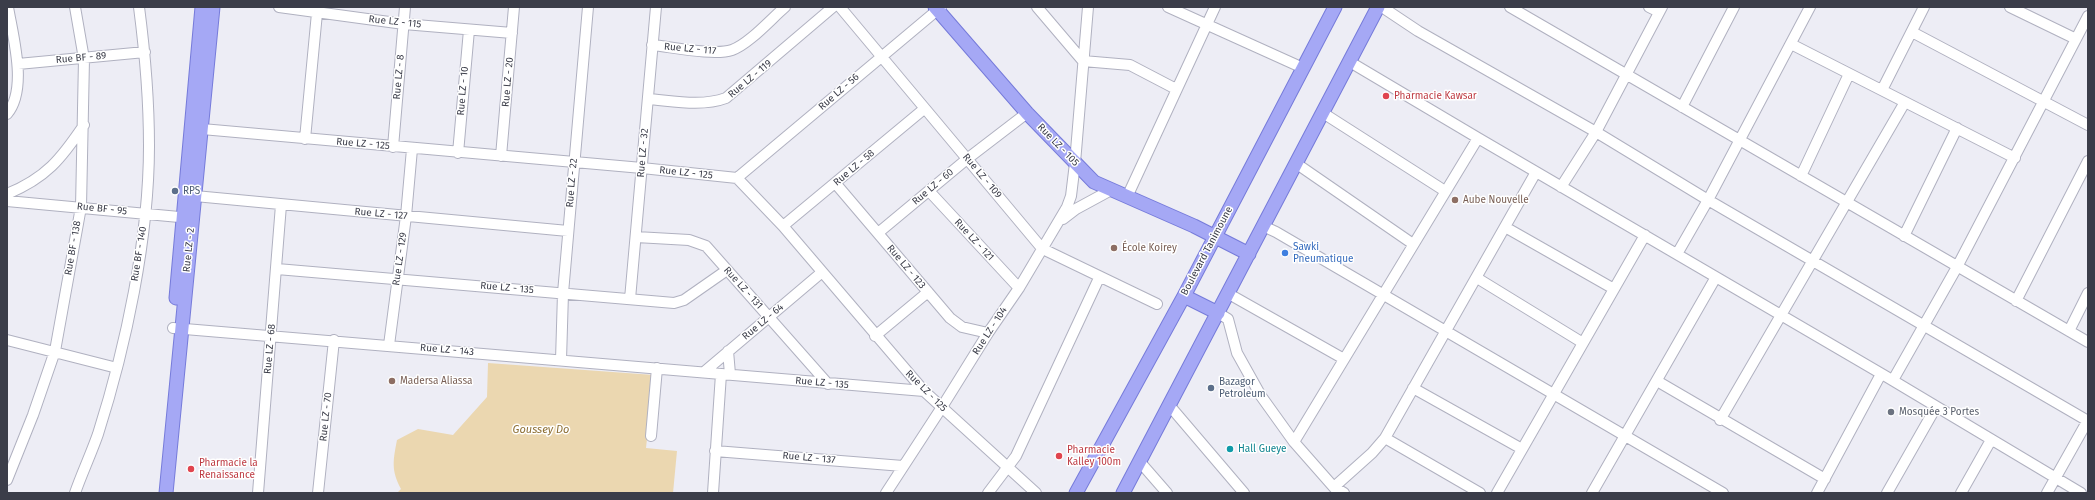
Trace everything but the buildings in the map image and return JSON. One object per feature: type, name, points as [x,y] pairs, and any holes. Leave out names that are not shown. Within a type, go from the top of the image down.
[{"type":"main road","name":"Rue LZ - 2","points":[[191,218],[202,7]]},
{"type":"main road","name":"Rue LZ - 2","points":[[157,493],[195,196],[213,7]]},
{"type":"main road","name":"Boulevard Tanimoune","points":[[1076,493],[1184,296],[1336,7]]},
{"type":"main road","points":[[1123,493],[1218,312],[1229,294],[1248,254],[1297,164],[1378,7]]},
{"type":"main road","name":"Rue LZ - 105","points":[[938,8],[1027,113],[1094,182],[1215,237],[1248,254]]},
{"type":"main road","points":[[1184,296],[1218,312]]},
{"type":"main road","name":"Rue LZ - 2","points":[[166,493],[177,328]]},
{"type":"street","points":[[7,114],[15,100],[18,64],[8,7]]},
{"type":"street","name":"Rue BF - 138","points":[[7,480],[33,415],[55,351],[81,206],[84,124],[84,59],[75,7]]},
{"type":"street","name":"Rue BF - 140","points":[[75,493],[98,435],[117,368],[132,301],[145,213],[149,147],[145,52],[139,7]]},
{"type":"street","name":"Rue LZ - 115","points":[[279,7],[404,24],[512,33]]},
{"type":"street","name":"Rue LZ - 8","points":[[393,147],[405,7]]},
{"type":"street","name":"Rue LZ - 20","points":[[501,156],[514,7]]},
{"type":"street","name":"Rue LZ - 22","points":[[561,360],[563,293],[588,7]]},
{"type":"street","name":"Rue LZ - 32","points":[[630,299],[656,7]]},
{"type":"street","name":"Rue LZ - 117","points":[[652,45],[718,52],[732,50],[743,44],[785,7]]},
{"type":"street","name":"Rue LZ - 119","points":[[648,99],[702,103],[714,102],[726,98],[833,7]]},
{"type":"street","name":"Rue LZ - 109","points":[[840,7],[924,109],[1044,249],[1100,278],[1156,304]]},
{"type":"street","points":[[1037,7],[1083,61],[1130,65],[1176,89]]},
{"type":"street","name":"Rue LZ - 104","points":[[886,493],[988,333],[1044,249],[1072,196],[1088,7]]},
{"type":"street","points":[[1168,7],[1304,68]]},
{"type":"street","points":[[1127,197],[1215,7]]},
{"type":"street","points":[[1382,7],[1418,31],[1596,132],[1708,200],[2088,420],[2047,493]]},
{"type":"street","points":[[1511,7],[2088,342]]},
{"type":"street","points":[[1561,187],[1596,132],[1661,10],[1649,7]]},
{"type":"street","points":[[1682,107],[1734,7]]},
{"type":"street","points":[[1882,90],[1924,7]]},
{"type":"street","points":[[2010,7],[2076,39]]},
{"type":"street","name":"Rue LZ - 56","points":[[737,178],[938,8]]},
{"type":"street","points":[[1677,254],[1708,200],[1809,8]]},
{"type":"street","points":[[305,139],[317,13]]},
{"type":"street","points":[[1893,380],[1926,325],[2045,102],[2088,16]]},
{"type":"street","name":"Rue LZ - 10","points":[[458,153],[469,30]]},
{"type":"street","points":[[1912,32],[2088,125]]},
{"type":"street","points":[[1791,44],[2015,158]]},
{"type":"street","name":"Rue BF - 89","points":[[18,64],[84,59],[145,52]]},
{"type":"street","points":[[1350,62],[1561,187],[1893,380],[1936,408],[2081,493]]},
{"type":"street","points":[[1801,176],[1850,74]]},
{"type":"street","points":[[1720,420],[1905,102]]},
{"type":"street","name":"Rue LZ - 58","points":[[783,226],[836,184],[924,109]]},
{"type":"street","name":"Rue LZ - 60","points":[[878,233],[967,159],[1027,113]]},
{"type":"street","points":[[1323,113],[1445,190]]},
{"type":"street","points":[[7,194],[22,188],[48,171],[66,151],[84,124]]},
{"type":"street","points":[[1904,236],[1957,128]]},
{"type":"street","name":"Rue LZ - 125","points":[[202,129],[412,149],[642,168],[737,178],[783,226],[821,273],[924,391],[1036,493]]},
{"type":"street","points":[[1294,442],[1383,296],[1445,190],[1478,138]]},
{"type":"street","name":"Rue LZ - 129","points":[[389,345],[406,216],[412,149]]},
{"type":"street","points":[[2016,301],[2084,178],[2088,161]]},
{"type":"street","points":[[1297,164],[1413,244]]},
{"type":"street","points":[[1337,490],[1385,438],[1536,172]]},
{"type":"street","name":"Rue LZ - 123","points":[[836,184],[956,324],[971,330],[988,333]]},
{"type":"street","points":[[1060,221],[1076,209],[1111,190]]},
{"type":"street","name":"Rue LZ - 121","points":[[929,191],[1019,288]]},
{"type":"street","name":"Rue LZ - 127","points":[[195,196],[568,231]]},
{"type":"street","name":"Rue BF - 95","points":[[7,201],[81,206],[191,218]]},
{"type":"street","name":"Rue LZ - 68","points":[[258,493],[282,205]]},
{"type":"street","points":[[1263,226],[1276,232],[1383,296],[1723,493]]},
{"type":"street","points":[[1505,228],[1614,289]]},
{"type":"street","points":[[1497,493],[1645,235]]},
{"type":"street","name":"Rue LZ - 131","points":[[636,237],[698,242],[706,246],[828,384]]},
{"type":"street","name":"Rue LZ - 135","points":[[277,269],[674,303],[684,300],[727,270]]},
{"type":"street","name":"Rue LZ - 64","points":[[704,372],[821,273]]},
{"type":"street","points":[[1592,493],[1716,277]]},
{"type":"street","points":[[988,493],[1016,456],[1100,278]]},
{"type":"street","points":[[1477,278],[1583,343]]},
{"type":"street","points":[[875,336],[928,292]]},
{"type":"street","points":[[2069,331],[2088,293]]},
{"type":"street","points":[[1229,294],[1344,359]]},
{"type":"street","points":[[1218,312],[1228,320],[1237,353],[1246,372],[1261,396],[1294,442],[1337,490],[1344,493]]},
{"type":"street","name":"Rue LZ - 143","points":[[177,328],[725,374]]},
{"type":"street","points":[[7,340],[117,368]]},
{"type":"street","name":"Rue LZ - 70","points":[[318,493],[334,340]]},
{"type":"street","points":[[713,493],[715,451],[728,351]]},
{"type":"street","points":[[650,436],[657,368]]},
{"type":"street","name":"Rue LZ - 135","points":[[725,374],[924,391]]},
{"type":"street","points":[[1817,493],[1881,374]]},
{"type":"street","points":[[1657,381],[1720,420],[1825,479]]},
{"type":"street","points":[[1413,388],[1522,449]]},
{"type":"street","points":[[1170,405],[1244,493]]},
{"type":"street","points":[[1887,493],[1936,408]]},
{"type":"street","points":[[1385,438],[1480,493]]},
{"type":"street","points":[[1961,493],[1991,440]]},
{"type":"street","name":"Rue LZ - 137","points":[[715,451],[903,466]]},
{"type":"street","points":[[1140,462],[1167,493]]},
{"type":"water","name":"Goussey Do","points":[[488,363],[654,375],[646,448],[677,451],[673,493],[397,493],[401,489],[394,471],[397,440],[418,429],[453,435],[487,397]]},
{"type":"place","name":"Pharmacie Kawsar","points":[[1386,96]]},
{"type":"place","name":"RPS","points":[[175,191]]},
{"type":"place","name":"Aube Nouvelle","points":[[1455,200]]},
{"type":"place","name":"École Koirey","points":[[1114,248]]},
{"type":"place","name":"Sawki Pneumatique","points":[[1285,253]]},
{"type":"place","name":"Madersa Aliassa","points":[[392,381]]},
{"type":"place","name":"Bazagor Petroleum","points":[[1211,388]]},
{"type":"place","name":"Mosquée 3 Portes","points":[[1891,412]]},
{"type":"place","name":"Hall Gueye","points":[[1230,449]]},
{"type":"place","name":"Pharmacie Kalley 100m","points":[[1059,456]]},
{"type":"place","name":"Pharmacie la Renaissance","points":[[191,469]]}]
